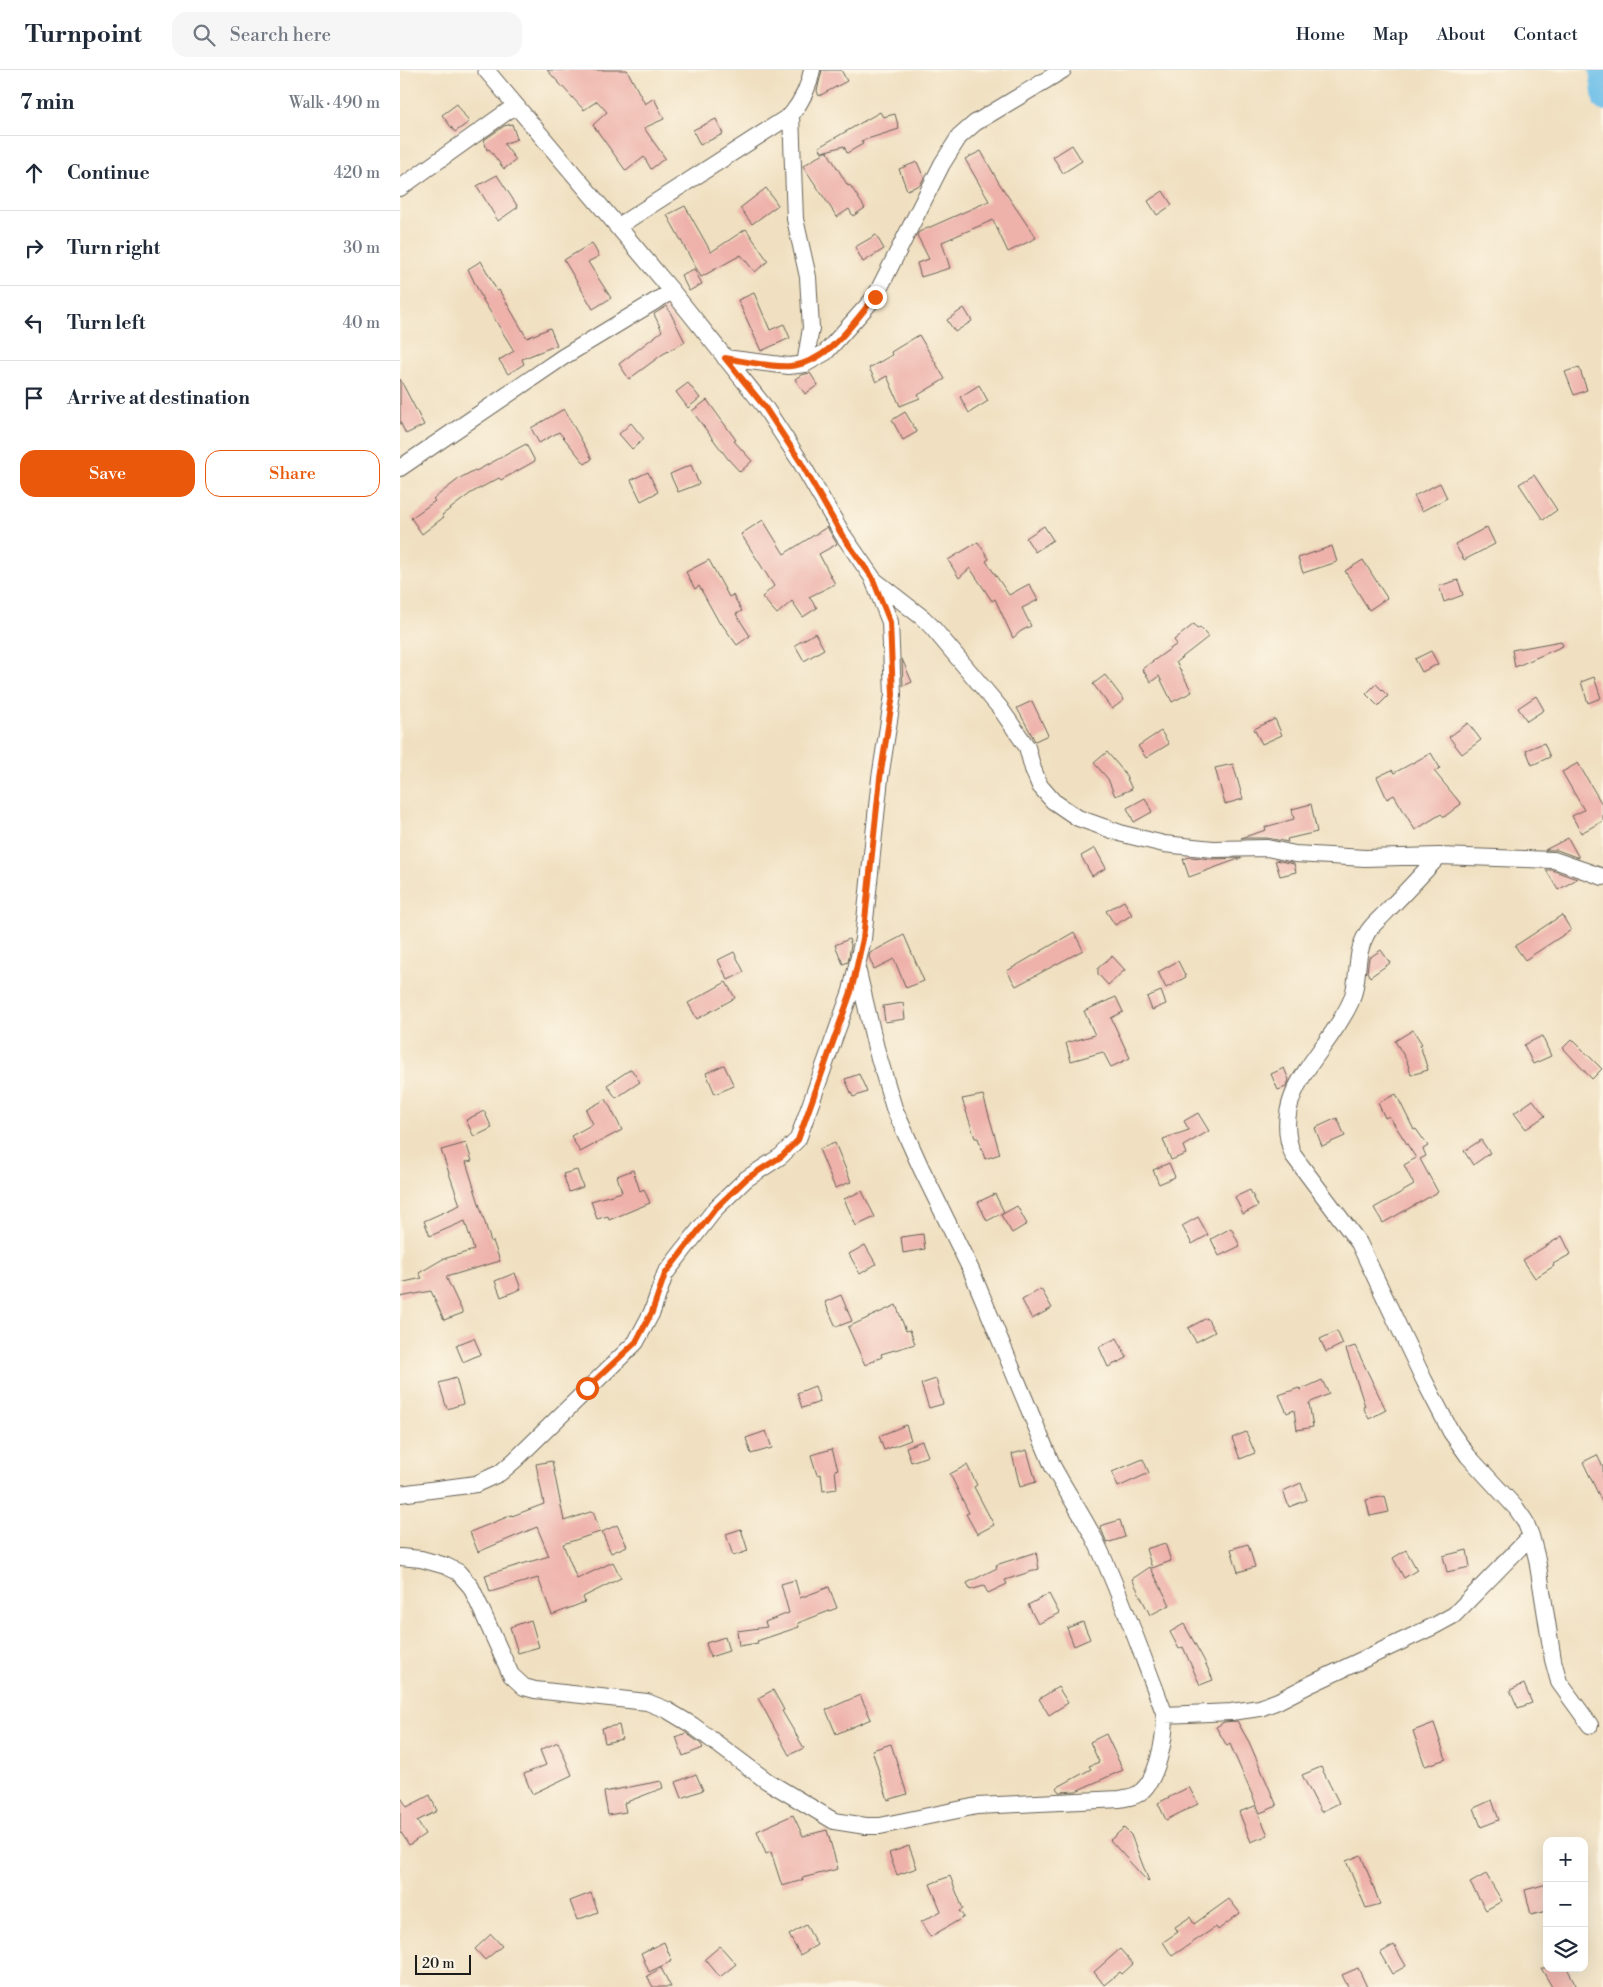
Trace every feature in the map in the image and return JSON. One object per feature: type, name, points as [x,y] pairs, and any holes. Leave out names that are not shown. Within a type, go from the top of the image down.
[{"type":"street","points":[[400,1494],[476,1484],[500,1473],[636,1342],[652,1312],[665,1274],[716,1208],[746,1179],[782,1156],[798,1140],[851,992],[863,939],[880,778],[893,695],[890,622],[872,577],[842,535],[800,461],[764,406],[672,291],[617,228],[486,70]]},
{"type":"street","points":[[617,228],[791,115],[802,101],[810,82],[812,70]]},
{"type":"street","points":[[725,358],[789,366],[804,364],[826,352],[875,297],[942,164],[959,137],[975,123],[1063,70]]},
{"type":"street","points":[[400,188],[515,106]]},
{"type":"street","points":[[791,115],[795,220],[808,277],[811,328],[804,364]]},
{"type":"street","points":[[400,468],[563,356],[672,291]]},
{"type":"street","points":[[872,577],[924,618],[932,627],[1000,708],[1028,747],[1033,769],[1040,786],[1053,801],[1078,818],[1123,834],[1164,844],[1213,849],[1267,848],[1295,854],[1365,858],[1439,856],[1554,860],[1603,877]]},
{"type":"street","points":[[1439,856],[1366,934],[1357,962],[1355,986],[1351,1001],[1301,1080],[1286,1117],[1287,1140],[1293,1155],[1358,1243],[1451,1432],[1468,1456],[1516,1508],[1525,1521],[1537,1559],[1553,1660],[1559,1682],[1590,1725]]},
{"type":"street","points":[[400,1557],[421,1559],[446,1566],[458,1572],[470,1587],[511,1675],[524,1687],[535,1690],[647,1702],[667,1710],[767,1781],[834,1821],[866,1826],[880,1826],[977,1806],[1120,1799],[1137,1795],[1148,1784],[1158,1762],[1165,1737],[1165,1715],[1097,1544],[1053,1467],[971,1270],[894,1108],[876,1048],[856,967]]},
{"type":"street","points":[[1165,1715],[1231,1712],[1260,1708],[1278,1702],[1311,1684],[1434,1626],[1454,1615],[1531,1536]]},
{"type":"building","points":[[547,70],[627,70],[645,104],[654,98],[664,119],[644,128],[665,158],[651,169],[644,157],[626,171],[593,125],[607,112],[597,101],[584,110]]},
{"type":"building","points":[[822,70],[841,70],[847,81],[819,96],[817,91]]},
{"type":"building","points":[[457,104],[469,122],[455,132],[442,115]]},
{"type":"building","points":[[880,112],[883,117],[895,114],[899,129],[861,141],[863,144],[847,153],[844,146],[822,152],[819,147]]},
{"type":"building","points":[[716,119],[723,134],[700,145],[693,130]]},
{"type":"building","points":[[512,124],[517,139],[504,144],[516,160],[504,169],[489,149],[487,150],[484,140],[504,126]]},
{"type":"building","points":[[1072,145],[1082,161],[1063,173],[1053,157]]},
{"type":"building","points":[[827,151],[848,186],[850,185],[865,208],[853,216],[849,209],[837,217],[803,166]]},
{"type":"building","points":[[981,151],[999,183],[1036,238],[1008,252],[993,220],[942,242],[950,268],[921,277],[917,263],[929,259],[917,235],[919,232],[989,201],[965,159]]},
{"type":"building","points":[[917,162],[924,178],[920,185],[907,190],[899,169]]},
{"type":"building","points":[[497,175],[518,207],[498,221],[477,186]]},
{"type":"building","points":[[766,188],[778,205],[752,224],[740,208]]},
{"type":"building","points":[[1163,191],[1172,205],[1157,215],[1148,201]]},
{"type":"building","points":[[685,206],[711,252],[746,229],[768,261],[755,272],[741,255],[701,277],[667,215]]},
{"type":"building","points":[[876,235],[884,249],[863,262],[855,247]]},
{"type":"building","points":[[592,243],[599,256],[588,262],[611,298],[593,309],[564,260]]},
{"type":"building","points":[[481,261],[497,291],[499,290],[527,338],[550,328],[557,345],[522,359],[524,364],[508,374],[499,360],[514,351],[483,300],[468,269]]},
{"type":"building","points":[[694,269],[702,284],[689,291],[681,275]]},
{"type":"building","points":[[754,293],[770,330],[784,324],[790,338],[761,351],[738,300]]},
{"type":"building","points":[[667,306],[685,342],[663,354],[629,379],[619,364],[662,331],[654,314]]},
{"type":"building","points":[[964,308],[972,321],[955,332],[947,320]]},
{"type":"building","points":[[919,335],[945,379],[918,395],[920,398],[900,406],[887,376],[876,382],[869,368],[892,355],[891,352]]},
{"type":"building","points":[[1579,367],[1587,390],[1574,395],[1565,372]]},
{"type":"building","points":[[810,373],[818,385],[805,394],[795,379]]},
{"type":"building","points":[[400,379],[424,425],[406,434],[400,422]]},
{"type":"building","points":[[688,383],[700,398],[688,408],[676,392]]},
{"type":"building","points":[[979,385],[988,401],[969,413],[960,397]]},
{"type":"building","points":[[707,400],[736,440],[734,441],[752,461],[740,472],[692,411]]},
{"type":"building","points":[[564,409],[592,459],[585,464],[559,432],[539,443],[531,428]]},
{"type":"building","points":[[905,412],[917,432],[903,440],[892,420]]},
{"type":"building","points":[[631,423],[644,439],[632,449],[619,434]]},
{"type":"building","points":[[526,444],[535,461],[501,480],[499,478],[471,493],[442,515],[444,517],[422,534],[411,518],[435,501],[433,499],[460,478]]},
{"type":"building","points":[[691,465],[699,484],[678,492],[670,474]]},
{"type":"building","points":[[648,472],[658,492],[641,501],[631,480]]},
{"type":"building","points":[[1534,475],[1557,510],[1543,520],[1519,484]]},
{"type":"building","points":[[1440,483],[1447,498],[1422,511],[1414,496]]},
{"type":"building","points":[[763,520],[784,554],[827,527],[837,544],[819,554],[835,584],[809,597],[817,608],[803,617],[792,601],[777,614],[762,597],[774,586],[741,534]]},
{"type":"building","points":[[1044,526],[1053,540],[1035,552],[1026,538]]},
{"type":"building","points":[[1487,527],[1495,544],[1464,560],[1455,544]]},
{"type":"building","points":[[978,542],[989,559],[986,561],[1009,595],[1029,584],[1038,600],[1022,608],[1031,626],[1013,638],[995,599],[992,601],[970,568],[959,578],[948,560]]},
{"type":"building","points":[[1332,546],[1337,562],[1303,573],[1298,558]]},
{"type":"building","points":[[709,560],[729,597],[733,595],[742,611],[736,614],[750,636],[737,645],[720,624],[699,586],[695,589],[686,572]]},
{"type":"building","points":[[1363,560],[1387,598],[1369,610],[1345,571]]},
{"type":"building","points":[[1458,580],[1463,595],[1444,602],[1439,586]]},
{"type":"building","points":[[1194,624],[1197,629],[1200,627],[1208,637],[1176,662],[1192,692],[1172,702],[1159,676],[1151,682],[1142,669],[1177,644],[1174,640]]},
{"type":"building","points":[[815,633],[824,649],[804,661],[795,645]]},
{"type":"building","points":[[1561,641],[1563,646],[1515,667],[1512,650]]},
{"type":"building","points":[[1431,651],[1438,664],[1422,672],[1415,659]]},
{"type":"building","points":[[902,659],[912,682],[903,686]]},
{"type":"building","points":[[1105,675],[1124,700],[1112,709],[1093,684]]},
{"type":"building","points":[[1594,677],[1601,698],[1588,703],[1581,682]]},
{"type":"building","points":[[1376,684],[1388,696],[1378,706],[1366,694]]},
{"type":"building","points":[[1536,696],[1544,710],[1527,721],[1518,708]]},
{"type":"building","points":[[1032,701],[1048,735],[1035,741],[1017,708]]},
{"type":"building","points":[[1275,719],[1282,735],[1262,744],[1254,729]]},
{"type":"building","points":[[1468,723],[1481,740],[1462,754],[1449,737]]},
{"type":"building","points":[[1161,731],[1169,744],[1146,758],[1138,746]]},
{"type":"building","points":[[1544,743],[1550,757],[1532,765],[1526,750]]},
{"type":"building","points":[[1107,752],[1124,772],[1132,789],[1115,796],[1108,779],[1094,763]]},
{"type":"building","points":[[1431,753],[1440,768],[1434,771],[1461,804],[1444,817],[1441,814],[1415,830],[1394,795],[1387,799],[1377,777],[1392,770],[1394,773]]},
{"type":"building","points":[[1578,763],[1603,806],[1603,821],[1581,833],[1572,816],[1584,810],[1562,772]]},
{"type":"building","points":[[1233,764],[1243,799],[1225,804],[1215,768]]},
{"type":"building","points":[[1145,798],[1152,812],[1134,822],[1127,808]]},
{"type":"building","points":[[1311,804],[1317,832],[1287,839],[1288,842],[1267,838],[1241,838],[1266,830],[1265,827],[1294,819],[1292,809]]},
{"type":"building","points":[[1568,838],[1579,858],[1557,850],[1545,850]]},
{"type":"building","points":[[1095,848],[1106,868],[1092,876],[1081,856]]},
{"type":"building","points":[[1190,857],[1213,859],[1241,858],[1189,877],[1183,859]]},
{"type":"building","points":[[1275,860],[1294,864],[1296,872],[1280,876]]},
{"type":"building","points":[[1546,870],[1552,870],[1577,879],[1558,890]]},
{"type":"building","points":[[1124,901],[1132,915],[1115,925],[1106,911]]},
{"type":"building","points":[[1562,915],[1571,930],[1525,960],[1515,946]]},
{"type":"building","points":[[1074,932],[1083,950],[1016,986],[1007,971]]},
{"type":"building","points":[[904,935],[924,981],[906,988],[894,959],[874,969],[869,957],[870,953]]},
{"type":"building","points":[[849,939],[851,945],[848,962],[843,964],[835,945]]},
{"type":"building","points":[[1381,950],[1390,963],[1370,977],[1367,972],[1369,958]]},
{"type":"building","points":[[734,952],[744,972],[728,980],[718,960]]},
{"type":"building","points":[[1112,956],[1125,970],[1108,985],[1098,974],[1098,968]]},
{"type":"building","points":[[1178,961],[1186,977],[1166,988],[1158,972]]},
{"type":"building","points":[[726,982],[735,998],[697,1019],[688,1003]]},
{"type":"building","points":[[1161,991],[1166,1004],[1152,1010],[1147,997]]},
{"type":"building","points":[[1116,997],[1123,1012],[1111,1018],[1130,1058],[1111,1067],[1103,1052],[1071,1061],[1066,1043],[1095,1035],[1084,1011]]},
{"type":"building","points":[[903,1003],[905,1019],[885,1022],[883,1006]]},
{"type":"building","points":[[1413,1030],[1422,1044],[1420,1045],[1428,1070],[1411,1075],[1407,1061],[1395,1041]]},
{"type":"building","points":[[1542,1036],[1551,1056],[1533,1064],[1524,1045]]},
{"type":"building","points":[[1572,1039],[1602,1069],[1592,1079],[1563,1048]]},
{"type":"building","points":[[724,1065],[734,1086],[715,1094],[706,1073]]},
{"type":"building","points":[[1284,1068],[1289,1080],[1286,1087],[1278,1090],[1271,1074]]},
{"type":"building","points":[[631,1069],[640,1082],[616,1098],[607,1085]]},
{"type":"building","points":[[859,1074],[867,1092],[853,1097],[845,1079]]},
{"type":"building","points":[[1396,1094],[1414,1130],[1416,1129],[1428,1146],[1423,1149],[1426,1156],[1420,1159],[1438,1192],[1383,1223],[1374,1208],[1414,1185],[1404,1165],[1416,1158],[1389,1116],[1385,1118],[1378,1103]]},
{"type":"building","points":[[983,1095],[1000,1154],[985,1159],[978,1138],[975,1138],[962,1099]]},
{"type":"building","points":[[606,1099],[622,1130],[580,1152],[571,1136],[593,1124],[586,1110]]},
{"type":"building","points":[[1533,1100],[1545,1116],[1526,1129],[1514,1113]]},
{"type":"building","points":[[484,1111],[492,1128],[474,1137],[466,1120]]},
{"type":"building","points":[[1198,1113],[1209,1131],[1183,1146],[1186,1154],[1171,1160],[1163,1139],[1189,1130],[1184,1121]]},
{"type":"building","points":[[1337,1118],[1345,1136],[1322,1146],[1315,1128]]},
{"type":"building","points":[[1481,1140],[1490,1153],[1473,1165],[1464,1151]]},
{"type":"building","points":[[466,1143],[472,1161],[466,1162],[491,1242],[493,1241],[500,1261],[446,1277],[463,1313],[444,1320],[431,1291],[400,1297],[400,1283],[422,1278],[419,1273],[443,1259],[474,1250],[465,1221],[430,1236],[424,1221],[460,1205],[441,1150]]},
{"type":"building","points":[[835,1143],[851,1182],[835,1188],[819,1149]]},
{"type":"building","points":[[1169,1163],[1175,1177],[1159,1184],[1153,1170]]},
{"type":"building","points":[[577,1170],[583,1187],[569,1192],[563,1174]]},
{"type":"building","points":[[633,1170],[640,1191],[644,1189],[650,1203],[609,1220],[608,1216],[597,1219],[591,1201],[622,1192],[617,1176]]},
{"type":"building","points":[[1250,1190],[1258,1206],[1243,1214],[1235,1197]]},
{"type":"building","points":[[862,1191],[875,1217],[856,1226],[844,1199]]},
{"type":"building","points":[[995,1194],[1004,1212],[987,1221],[978,1202]]},
{"type":"building","points":[[1017,1206],[1027,1224],[1012,1233],[1001,1215]]},
{"type":"building","points":[[1198,1217],[1208,1235],[1192,1244],[1182,1226]]},
{"type":"building","points":[[1231,1228],[1240,1246],[1219,1256],[1211,1239]]},
{"type":"building","points":[[923,1234],[925,1249],[903,1253],[901,1237]]},
{"type":"building","points":[[1562,1236],[1571,1254],[1553,1264],[1554,1266],[1535,1278],[1523,1260]]},
{"type":"building","points":[[865,1245],[876,1264],[860,1274],[849,1254]]},
{"type":"building","points":[[515,1273],[521,1289],[501,1297],[495,1281]]},
{"type":"building","points":[[1041,1289],[1052,1308],[1032,1319],[1022,1300]]},
{"type":"building","points":[[841,1295],[852,1321],[836,1327],[825,1302]]},
{"type":"building","points":[[896,1305],[906,1331],[910,1330],[915,1344],[881,1354],[882,1357],[865,1365],[848,1327]]},
{"type":"building","points":[[1207,1318],[1215,1332],[1196,1342],[1188,1328]]},
{"type":"building","points":[[1337,1331],[1343,1344],[1326,1352],[1320,1339]]},
{"type":"building","points":[[474,1338],[481,1354],[463,1362],[456,1345]]},
{"type":"building","points":[[1117,1338],[1127,1358],[1108,1367],[1099,1347]]},
{"type":"building","points":[[1355,1346],[1386,1410],[1369,1419],[1363,1407],[1365,1406],[1346,1349]]},
{"type":"building","points":[[456,1378],[463,1404],[447,1409],[439,1383]]},
{"type":"building","points":[[936,1379],[943,1404],[929,1408],[921,1384]]},
{"type":"building","points":[[1322,1380],[1329,1394],[1309,1403],[1313,1427],[1297,1430],[1294,1410],[1287,1413],[1279,1395],[1299,1388],[1300,1390]]},
{"type":"building","points":[[815,1386],[820,1402],[802,1408],[797,1393]]},
{"type":"building","points":[[906,1425],[911,1440],[884,1450],[879,1436]]},
{"type":"building","points":[[766,1431],[772,1448],[751,1454],[746,1438]]},
{"type":"building","points":[[1246,1432],[1255,1453],[1240,1459],[1232,1438]]},
{"type":"building","points":[[922,1441],[928,1456],[911,1462],[906,1447]]},
{"type":"building","points":[[832,1449],[838,1469],[835,1470],[837,1489],[823,1491],[821,1474],[817,1475],[811,1455]]},
{"type":"building","points":[[1027,1450],[1036,1482],[1020,1487],[1012,1454]]},
{"type":"building","points":[[1597,1455],[1603,1467],[1603,1504],[1583,1462]]},
{"type":"building","points":[[1143,1459],[1149,1473],[1118,1487],[1112,1472]]},
{"type":"building","points":[[552,1461],[564,1521],[593,1511],[600,1532],[563,1544],[577,1579],[613,1562],[621,1578],[583,1597],[585,1602],[552,1615],[538,1578],[490,1592],[485,1575],[549,1556],[537,1527],[478,1552],[470,1532],[544,1504],[536,1464]]},
{"type":"building","points":[[967,1465],[977,1485],[974,1487],[994,1525],[977,1534],[966,1514],[969,1513],[950,1474]]},
{"type":"building","points":[[1301,1483],[1307,1500],[1289,1507],[1283,1491]]},
{"type":"building","points":[[1385,1496],[1389,1512],[1370,1516],[1366,1500]]},
{"type":"building","points":[[1120,1520],[1125,1537],[1107,1543],[1100,1526]]},
{"type":"building","points":[[617,1525],[627,1546],[611,1553],[602,1532]]},
{"type":"building","points":[[741,1529],[748,1551],[733,1556],[726,1534]]},
{"type":"building","points":[[1165,1543],[1171,1561],[1152,1568],[1146,1549]]},
{"type":"building","points":[[1248,1544],[1255,1567],[1238,1572],[1231,1549]]},
{"type":"building","points":[[1406,1550],[1417,1570],[1404,1578],[1393,1558]]},
{"type":"building","points":[[1467,1550],[1470,1567],[1447,1572],[1443,1556]]},
{"type":"building","points":[[1036,1552],[1039,1569],[1005,1580],[1007,1584],[988,1593],[984,1586],[970,1590],[967,1583],[997,1568],[996,1565]]},
{"type":"building","points":[[1150,1567],[1170,1605],[1150,1615],[1132,1579]]},
{"type":"building","points":[[795,1580],[800,1598],[829,1587],[837,1608],[798,1623],[799,1627],[757,1641],[758,1643],[739,1646],[737,1631],[767,1627],[765,1622],[789,1613],[781,1584]]},
{"type":"building","points":[[1049,1594],[1059,1613],[1038,1624],[1028,1605]]},
{"type":"building","points":[[531,1620],[539,1647],[518,1653],[510,1627]]},
{"type":"building","points":[[1083,1622],[1090,1639],[1074,1646],[1067,1628]]},
{"type":"building","points":[[1184,1624],[1213,1680],[1200,1685],[1183,1647],[1179,1649],[1170,1632]]},
{"type":"building","points":[[725,1637],[729,1651],[710,1657],[706,1643]]},
{"type":"building","points":[[1524,1684],[1532,1703],[1518,1708],[1510,1690]]},
{"type":"building","points":[[1058,1687],[1068,1703],[1049,1715],[1039,1699]]},
{"type":"building","points":[[773,1690],[784,1710],[782,1711],[804,1748],[789,1755],[758,1698]]},
{"type":"building","points":[[860,1695],[871,1719],[836,1734],[826,1710]]},
{"type":"building","points":[[1237,1721],[1249,1742],[1277,1806],[1260,1813],[1230,1744],[1227,1746],[1216,1727],[1224,1722]]},
{"type":"building","points":[[1434,1723],[1446,1759],[1425,1766],[1413,1731]]},
{"type":"building","points":[[619,1725],[622,1739],[605,1743],[602,1728]]},
{"type":"building","points":[[686,1733],[701,1744],[703,1748],[683,1756],[676,1737]]},
{"type":"building","points":[[1106,1734],[1123,1770],[1076,1791],[1059,1792],[1056,1788],[1091,1769],[1089,1766],[1099,1762],[1090,1742]]},
{"type":"building","points":[[558,1742],[572,1775],[532,1794],[524,1774],[546,1765],[540,1750]]},
{"type":"building","points":[[891,1744],[907,1794],[888,1800],[872,1750]]},
{"type":"building","points":[[1321,1767],[1339,1803],[1321,1812],[1302,1775]]},
{"type":"building","points":[[696,1774],[703,1790],[682,1798],[676,1782]]},
{"type":"building","points":[[661,1781],[663,1788],[624,1803],[626,1812],[608,1815],[604,1792]]},
{"type":"building","points":[[1189,1787],[1198,1804],[1166,1820],[1158,1803]]},
{"type":"building","points":[[430,1795],[437,1811],[417,1821],[425,1834],[409,1845],[400,1831],[400,1796],[407,1807]]},
{"type":"building","points":[[1492,1800],[1499,1820],[1481,1827],[1474,1808]]},
{"type":"building","points":[[1255,1806],[1268,1835],[1251,1842],[1239,1812]]},
{"type":"building","points":[[793,1815],[803,1836],[827,1830],[838,1869],[802,1878],[803,1880],[782,1886],[771,1852],[766,1854],[757,1831]]},
{"type":"building","points":[[1124,1828],[1131,1835],[1148,1882],[1110,1840]]},
{"type":"building","points":[[909,1846],[917,1868],[897,1875],[889,1853]]},
{"type":"building","points":[[1361,1855],[1380,1904],[1366,1908],[1346,1861]]},
{"type":"building","points":[[1486,1874],[1502,1901],[1486,1910],[1470,1883]]},
{"type":"building","points":[[950,1876],[963,1909],[959,1911],[964,1917],[930,1937],[921,1922],[941,1911],[930,1884]]},
{"type":"building","points":[[1543,1885],[1543,1912],[1531,1915],[1525,1890]]},
{"type":"building","points":[[591,1893],[598,1912],[577,1920],[570,1901]]},
{"type":"building","points":[[1229,1899],[1240,1913],[1218,1930],[1216,1927],[1172,1956],[1163,1942],[1178,1932],[1175,1927],[1190,1917],[1194,1924]]},
{"type":"building","points":[[806,1925],[817,1945],[800,1955],[789,1935]]},
{"type":"building","points":[[491,1934],[502,1946],[485,1960],[475,1949]]},
{"type":"building","points":[[664,1942],[672,1961],[649,1972],[641,1953]]},
{"type":"building","points":[[1394,1945],[1406,1966],[1392,1974],[1380,1953]]},
{"type":"building","points":[[720,1946],[736,1964],[720,1977],[705,1959]]},
{"type":"building","points":[[1120,1949],[1133,1964],[1122,1974],[1120,1972],[1104,1985],[1094,1972]]},
{"type":"building","points":[[661,1968],[671,1987],[653,1987],[647,1976]]},
{"type":"building","points":[[1358,1968],[1367,1987],[1348,1987],[1342,1975]]},
{"type":"building","points":[[1543,1972],[1569,1972],[1577,1987],[1552,1987]]},
{"type":"waterway","points":[[1599,70],[1603,101]]},
{"type":"route","points":[[587,1388],[636,1342],[652,1312],[665,1274],[716,1208],[746,1179],[782,1156],[798,1140],[851,992],[863,939],[880,778],[893,695],[890,622],[872,577],[842,535],[800,461],[764,406],[725,358],[789,366],[804,364],[826,352],[875,297]]}]
